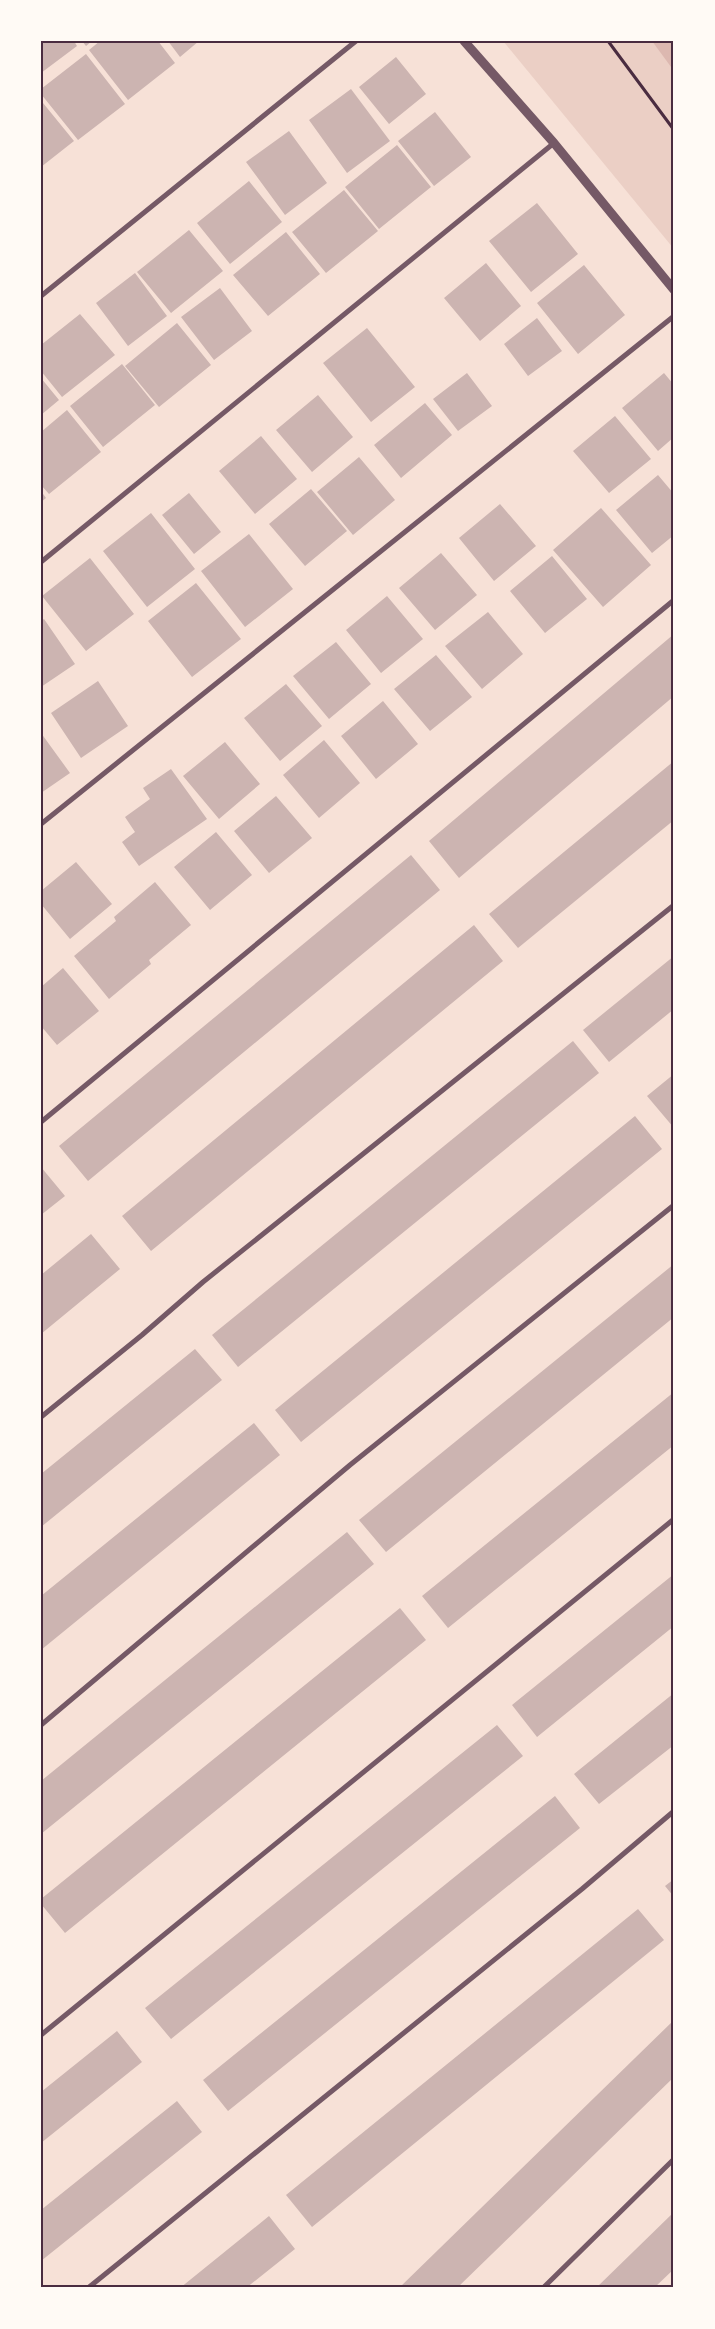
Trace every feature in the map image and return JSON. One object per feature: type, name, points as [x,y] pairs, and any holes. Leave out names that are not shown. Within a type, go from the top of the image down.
[{"type":"street","points":[[41,296],[356,41]]},
{"type":"street","points":[[464,41],[554,143],[674,290]]},
{"type":"street","points":[[41,562],[554,143]]},
{"type":"street","points":[[41,824],[674,316]]},
{"type":"street","points":[[41,1122],[674,600]]},
{"type":"street","points":[[41,1417],[142,1335],[203,1282],[674,905]]},
{"type":"street","points":[[41,1725],[350,1465],[674,1205]]},
{"type":"street","points":[[41,2036],[444,1707],[507,1653],[674,1519]]},
{"type":"street","points":[[88,2288],[582,1889],[674,1811]]},
{"type":"street","points":[[543,2288],[674,2159]]},
{"type":"path","points":[[608,41],[674,130]]},
{"type":"shaded area","points":[[503,41],[674,41],[674,249]]},
{"type":"shaded area","points":[[652,41],[674,41],[674,71]]},
{"type":"building","points":[[41,41],[74,41],[77,46],[41,73]]},
{"type":"building","points":[[82,41],[92,41],[86,46]]},
{"type":"building","points":[[100,41],[158,41],[175,63],[128,100],[89,50]]},
{"type":"building","points":[[168,41],[199,41],[180,57]]},
{"type":"building","points":[[86,54],[125,104],[78,140],[41,94],[41,89]]},
{"type":"building","points":[[396,57],[426,94],[389,124],[359,87]]},
{"type":"building","points":[[351,89],[390,141],[347,173],[309,120]]},
{"type":"building","points":[[43,103],[74,141],[41,167],[41,104]]},
{"type":"building","points":[[435,112],[471,157],[434,186],[398,141]]},
{"type":"building","points":[[289,131],[327,183],[285,215],[246,162]]},
{"type":"building","points":[[397,145],[431,187],[379,229],[345,187]]},
{"type":"building","points":[[249,181],[282,222],[230,264],[197,223]]},
{"type":"building","points":[[344,190],[378,231],[326,273],[292,232]]},
{"type":"building","points":[[537,203],[578,254],[531,292],[489,241]]},
{"type":"building","points":[[189,230],[223,271],[171,313],[137,272]]},
{"type":"building","points":[[286,232],[320,274],[268,316],[233,275]]},
{"type":"building","points":[[486,263],[521,306],[480,341],[444,298]]},
{"type":"building","points":[[584,265],[625,315],[578,354],[537,303]]},
{"type":"building","points":[[135,273],[167,316],[128,346],[96,303]]},
{"type":"building","points":[[220,288],[252,331],[214,360],[181,317]]},
{"type":"building","points":[[80,314],[115,355],[62,397],[41,371],[41,345]]},
{"type":"building","points":[[537,318],[562,351],[528,376],[504,344]]},
{"type":"building","points":[[177,323],[211,365],[159,407],[125,366]]},
{"type":"building","points":[[367,328],[415,387],[371,422],[323,363]]},
{"type":"building","points":[[122,364],[155,405],[103,447],[70,406]]},
{"type":"building","points":[[467,373],[492,406],[458,431],[433,399]]},
{"type":"building","points":[[664,373],[674,385],[674,437],[658,451],[622,408]]},
{"type":"building","points":[[41,378],[59,400],[41,415]]},
{"type":"building","points":[[318,395],[353,437],[312,472],[276,430]]},
{"type":"building","points":[[425,403],[452,435],[401,478],[374,445]]},
{"type":"building","points":[[67,410],[101,452],[49,494],[41,485],[41,432]]},
{"type":"building","points":[[615,416],[651,459],[609,493],[573,451]]},
{"type":"building","points":[[261,436],[297,479],[255,514],[219,471]]},
{"type":"building","points":[[359,457],[395,500],[353,535],[317,492]]},
{"type":"building","points":[[658,475],[674,494],[674,535],[652,553],[616,510]]},
{"type":"building","points":[[311,489],[347,531],[305,566],[269,524]]},
{"type":"building","points":[[41,491],[46,498],[41,502]]},
{"type":"building","points":[[189,493],[221,532],[194,554],[162,515]]},
{"type":"building","points":[[500,504],[536,546],[494,581],[459,538]]},
{"type":"building","points":[[601,508],[651,565],[603,607],[553,550]]},
{"type":"building","points":[[151,513],[195,569],[147,607],[103,551]]},
{"type":"building","points":[[249,534],[293,589],[245,627],[201,571]]},
{"type":"building","points":[[441,553],[477,595],[435,630],[399,588]]},
{"type":"building","points":[[552,556],[587,599],[545,633],[510,591]]},
{"type":"building","points":[[90,558],[134,614],[86,651],[42,596]]},
{"type":"building","points":[[196,583],[241,639],[192,677],[148,621]]},
{"type":"building","points":[[387,596],[423,639],[381,673],[346,630]]},
{"type":"building","points":[[488,612],[523,654],[482,689],[445,646]]},
{"type":"building","points":[[44,619],[75,664],[41,687],[41,621]]},
{"type":"building","points":[[674,634],[674,696],[459,878],[429,841]]},
{"type":"building","points":[[336,642],[371,684],[329,719],[293,676]]},
{"type":"building","points":[[436,655],[472,697],[430,731],[394,689]]},
{"type":"building","points":[[98,681],[128,726],[81,758],[51,713]]},
{"type":"building","points":[[286,684],[322,726],[280,761],[244,718]]},
{"type":"building","points":[[383,701],[418,744],[376,779],[341,736]]},
{"type":"building","points":[[41,733],[70,773],[41,793]]},
{"type":"building","points":[[324,740],[360,783],[319,818],[283,775]]},
{"type":"building","points":[[225,742],[260,784],[219,819],[183,776]]},
{"type":"building","points":[[674,761],[674,820],[518,948],[489,914]]},
{"type":"building","points":[[171,769],[207,819],[139,866],[122,842],[135,832],[125,817],[150,799],[143,788]]},
{"type":"building","points":[[276,796],[312,838],[269,873],[234,831]]},
{"type":"building","points":[[216,832],[252,875],[210,910],[174,867]]},
{"type":"building","points":[[411,855],[440,890],[88,1181],[59,1146]]},
{"type":"building","points":[[76,862],[112,904],[70,939],[41,904],[41,891]]},
{"type":"building","points":[[155,882],[191,925],[149,960],[151,964],[109,999],[74,956],[116,921],[114,917]]},
{"type":"building","points":[[474,925],[503,961],[151,1251],[122,1216]]},
{"type":"building","points":[[674,956],[674,1009],[609,1062],[583,1030]]},
{"type":"building","points":[[63,968],[99,1011],[57,1045],[41,1026],[41,987]]},
{"type":"building","points":[[573,1041],[599,1073],[238,1367],[212,1335]]},
{"type":"building","points":[[674,1074],[674,1128],[647,1096]]},
{"type":"building","points":[[635,1116],[662,1149],[301,1442],[275,1410]]},
{"type":"building","points":[[41,1167],[65,1196],[41,1215]]},
{"type":"building","points":[[91,1234],[120,1269],[41,1334],[41,1275]]},
{"type":"building","points":[[674,1264],[674,1317],[386,1552],[359,1520]]},
{"type":"building","points":[[195,1349],[222,1380],[41,1527],[41,1474]]},
{"type":"building","points":[[674,1392],[674,1445],[448,1628],[422,1596]]},
{"type":"building","points":[[254,1423],[280,1455],[41,1650],[41,1596]]},
{"type":"building","points":[[347,1532],[374,1564],[41,1834],[41,1781]]},
{"type":"building","points":[[674,1574],[674,1626],[537,1737],[512,1705]]},
{"type":"building","points":[[400,1608],[426,1640],[65,1933],[41,1904],[41,1899]]},
{"type":"building","points":[[674,1693],[674,1745],[599,1804],[574,1774]]},
{"type":"building","points":[[497,1725],[523,1756],[171,2039],[145,2008]]},
{"type":"building","points":[[555,1796],[580,1828],[228,2111],[203,2080]]},
{"type":"building","points":[[674,1879],[674,1897],[665,1886]]},
{"type":"building","points":[[638,1909],[664,1940],[312,2227],[286,2195]]},
{"type":"building","points":[[674,2020],[674,2077],[457,2288],[399,2288]]},
{"type":"building","points":[[117,2031],[142,2062],[41,2143],[41,2092]]},
{"type":"building","points":[[177,2101],[202,2132],[41,2261],[41,2210]]},
{"type":"building","points":[[674,2212],[674,2269],[654,2288],[596,2288]]},
{"type":"building","points":[[269,2216],[295,2249],[246,2288],[180,2288]]}]
